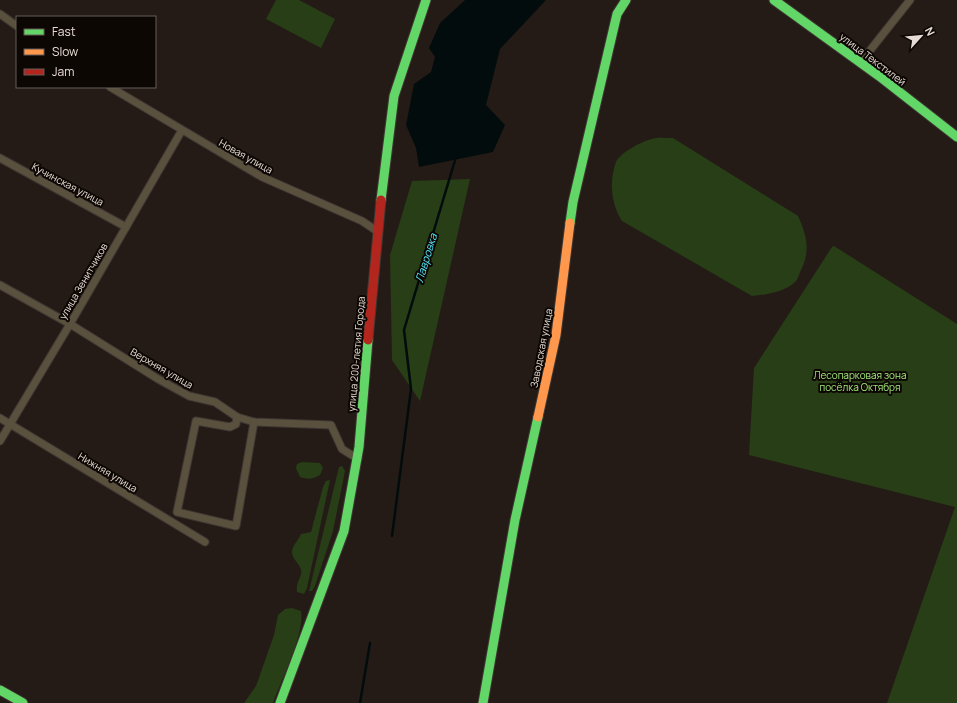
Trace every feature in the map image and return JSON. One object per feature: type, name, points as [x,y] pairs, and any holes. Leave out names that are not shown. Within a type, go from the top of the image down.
[{"type":"street","name":"улица 200-летия Города","points":[[280,703],[344,531],[358,459],[378,231],[394,96],[426,0]]},
{"type":"street","name":"Заводская улица","points":[[483,703],[515,520],[556,334],[573,202],[617,14],[626,0]]},
{"type":"street","name":"улица Текстилей","points":[[774,0],[957,137]]},
{"type":"street","points":[[860,63],[910,0]]},
{"type":"street","points":[[0,14],[16,25]]},
{"type":"street","name":"Новая улица","points":[[112,88],[262,177],[362,221],[378,231]]},
{"type":"street","name":"улица Зенитчиков","points":[[0,441],[70,324],[182,130]]},
{"type":"street","name":"Кучинская улица","points":[[0,158],[126,227]]},
{"type":"street","name":"Верхняя улица","points":[[0,285],[70,324],[158,379],[189,396],[215,402],[237,416],[254,422],[331,425],[342,449],[358,459]]},
{"type":"street","points":[[237,416],[236,424],[230,427],[196,421],[177,512],[236,526],[254,422]]},
{"type":"street","name":"Нижняя улица","points":[[0,418],[205,542]]},
{"type":"street","points":[[0,690],[22,703]]},
{"type":"green space","points":[[276,0],[299,0],[335,19],[321,48],[266,19]]},
{"type":"green space","points":[[657,138],[673,138],[798,216],[804,230],[807,250],[798,278],[794,283],[780,291],[752,296],[622,221],[615,207],[612,192],[612,177],[616,162],[627,151],[643,142]]},
{"type":"green space","points":[[470,179],[420,401],[392,360],[390,255],[412,181]]},
{"type":"green space","name":"Лесопарковая зона посёлка Октября","points":[[834,246],[957,324],[957,703],[887,703],[955,507],[749,455],[754,368]]},
{"type":"green space","points":[[302,462],[320,463],[323,468],[320,475],[311,479],[300,477],[296,468],[297,464]]},
{"type":"green space","points":[[342,466],[345,471],[333,531],[315,586],[312,591],[309,591],[339,467]]},
{"type":"green space","points":[[330,480],[307,588],[304,594],[297,592],[297,585],[301,571],[299,565],[293,557],[292,551],[301,534],[311,532],[323,487],[326,481]]},
{"type":"green space","points":[[292,608],[301,611],[299,632],[292,657],[273,703],[244,703],[256,686],[274,635],[278,615],[285,609]]},
{"type":"shaded area","points":[[465,0],[546,0],[500,49],[486,105],[505,125],[493,152],[419,167],[416,148],[406,125],[414,84],[431,72],[435,57],[429,48],[440,23]]},
{"type":"waterway","name":"Лавровка","points":[[392,536],[411,389],[404,330],[456,157]]},
{"type":"waterway","name":"Лавровка","points":[[360,703],[370,643]]},
{"type":"traffic: fast","points":[[381,200],[394,96],[426,0]]},
{"type":"traffic: fast","points":[[570,223],[573,202],[617,14],[626,0]]},
{"type":"traffic: fast","points":[[774,0],[879,76],[957,137]]},
{"type":"traffic: fast","points":[[280,703],[344,531],[359,447],[368,340]]},
{"type":"traffic: fast","points":[[483,703],[515,520],[538,417]]},
{"type":"traffic: fast","points":[[0,690],[23,703]]},
{"type":"traffic: slow","points":[[538,417],[556,335],[570,223]]},
{"type":"traffic: jam","points":[[368,340],[381,200]]}]
